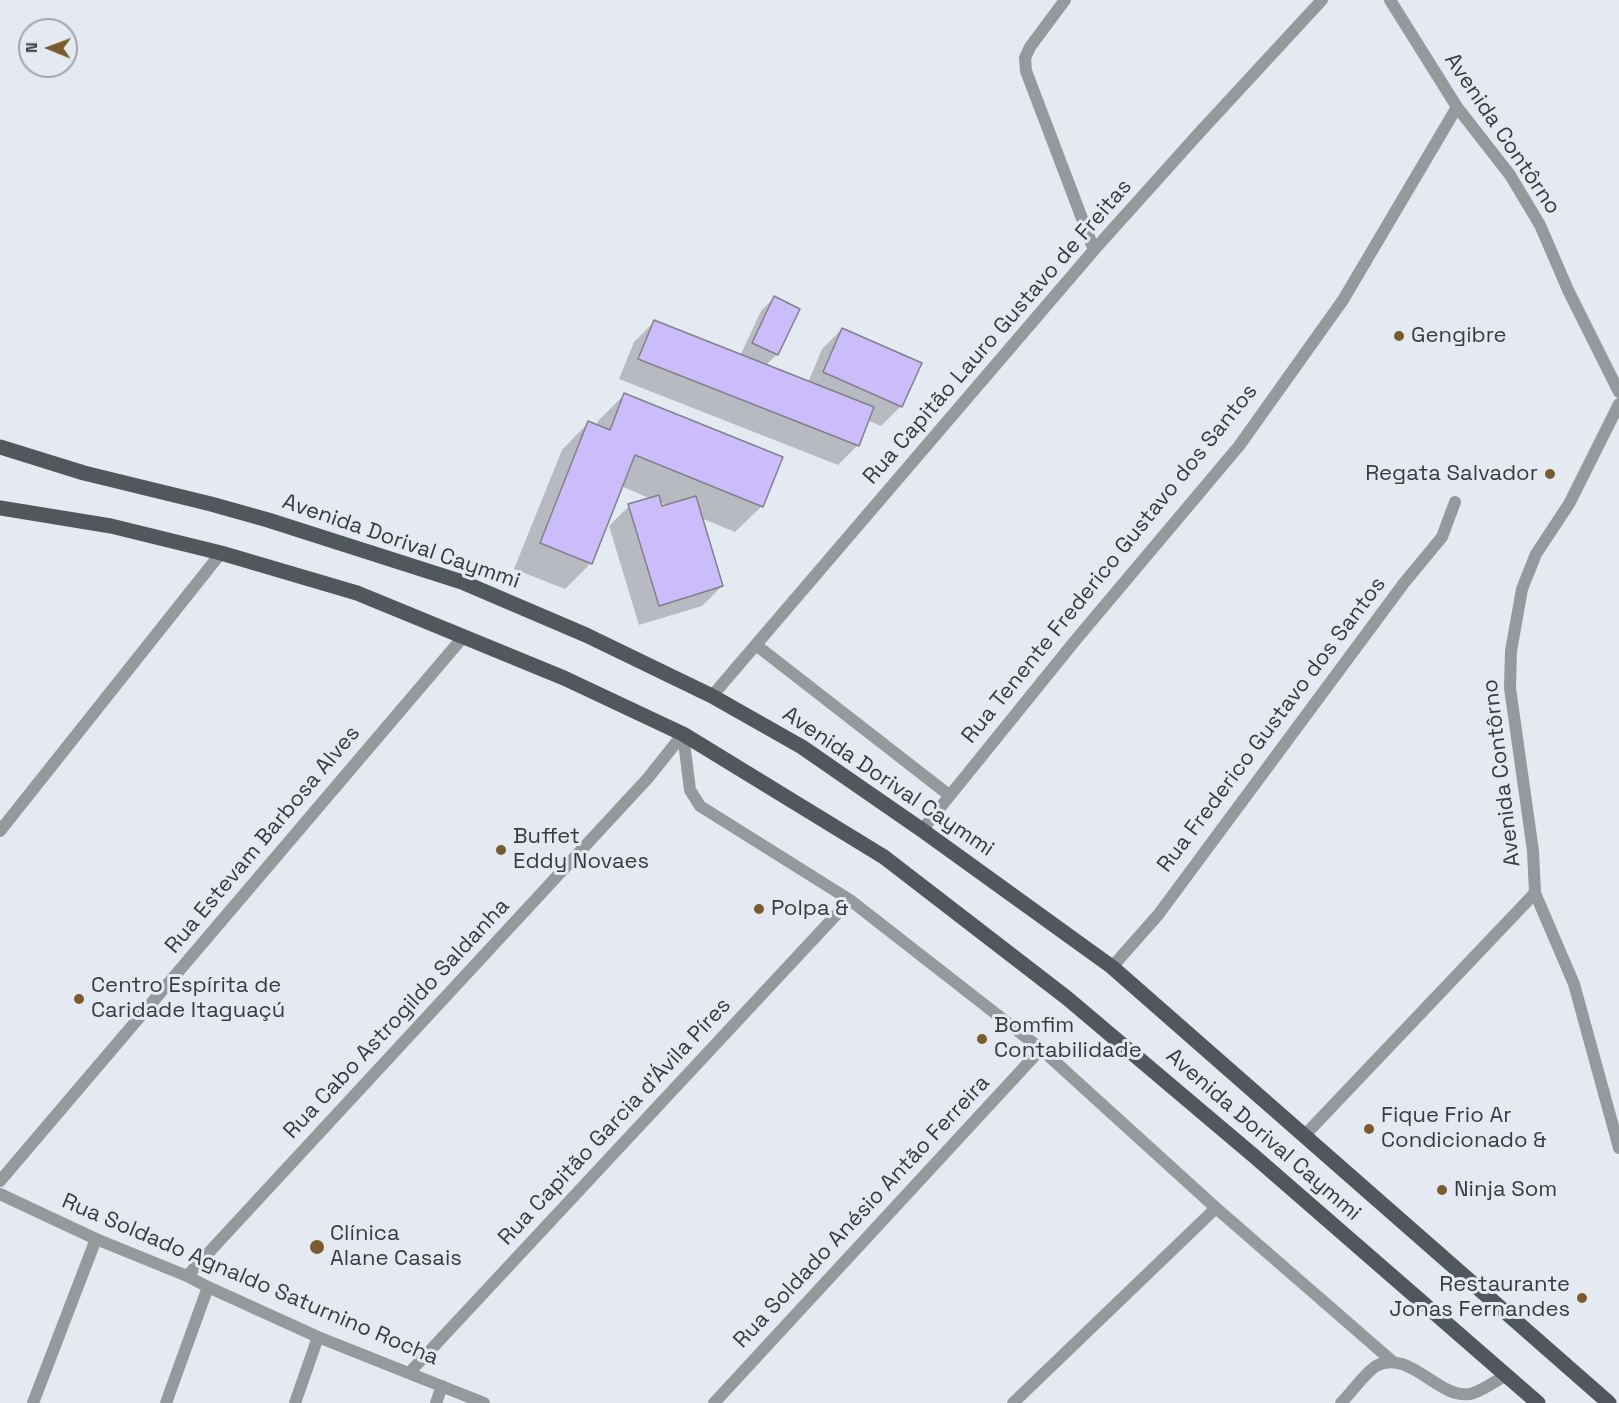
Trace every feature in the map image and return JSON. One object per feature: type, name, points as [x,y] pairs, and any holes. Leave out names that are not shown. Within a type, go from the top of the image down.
[{"type":"main road","name":"Avenida Dorival Caymmi","points":[[0,447],[84,473],[268,520],[462,582],[586,635],[712,696],[802,747],[1112,967],[1609,1403]]},
{"type":"main road","name":"Avenida Dorival Caymmi","points":[[0,508],[111,526],[221,553],[357,593],[564,678],[683,734],[884,857],[1067,998],[1254,1156],[1538,1403]]},
{"type":"street","points":[[1065,0],[1030,47],[1025,58],[1026,71],[1094,250]]},
{"type":"street","name":"Rua Capitão Lauro Gustavo de Freitas","points":[[712,696],[1094,250],[1322,0]]},
{"type":"street","name":"Avenida Contôrno","points":[[1390,0],[1457,107],[1510,175],[1540,225],[1563,281],[1619,392]]},
{"type":"street","name":"Rua Tenente Frederico Gustavo dos Santos","points":[[922,830],[1074,642],[1239,446],[1343,300],[1457,107]]},
{"type":"street","name":"Avenida Contôrno","points":[[1619,404],[1569,504],[1536,554],[1522,589],[1511,651],[1510,688],[1533,851],[1535,893],[1574,984],[1619,1148]]},
{"type":"street","name":"Rua Frederico Gustavo dos Santos","points":[[1112,967],[1158,915],[1404,583],[1442,537],[1455,502]]},
{"type":"street","points":[[0,831],[221,553]]},
{"type":"street","name":"Rua Estevam Barbosa Alves","points":[[0,1181],[464,636]]},
{"type":"street","points":[[756,645],[949,795]]},
{"type":"street","points":[[683,734],[690,790],[700,806],[850,900],[1041,1049],[1216,1208],[1392,1361],[1414,1369],[1449,1391],[1469,1394],[1506,1375]]},
{"type":"street","name":"Rua Cabo Astrogildo Saldanha","points":[[187,1276],[648,778],[683,734]]},
{"type":"street","points":[[1304,1136],[1535,893]]},
{"type":"street","name":"Rua Capitão Garcia d'Ávila Píres","points":[[410,1372],[850,900]]},
{"type":"street","name":"Rua Soldado Anésio Antão Ferreira","points":[[714,1403],[1041,1049]]},
{"type":"street","name":"Rua Soldado Agnaldo Saturnino Rocha","points":[[0,1194],[96,1239],[187,1276],[318,1337],[484,1403]]},
{"type":"street","points":[[1013,1403],[1216,1208]]},
{"type":"street","points":[[33,1403],[96,1239]]},
{"type":"street","points":[[166,1403],[208,1287]]},
{"type":"street","points":[[295,1403],[318,1337]]},
{"type":"street","points":[[1341,1403],[1376,1367],[1392,1361]]},
{"type":"street","points":[[436,1403],[442,1386]]},
{"type":"building","points":[[774,296],[800,309],[778,355],[752,343]]},
{"type":"building","points":[[654,320],[874,407],[859,446],[638,359]]},
{"type":"building","points":[[842,328],[922,363],[902,407],[823,372]]},
{"type":"building","points":[[624,393],[783,457],[763,507],[635,455],[592,564],[540,543],[588,421],[610,430]]},
{"type":"building","points":[[659,495],[662,506],[696,496],[723,586],[659,606],[628,504]]},
{"type":"place","name":"Gengibre","points":[[1399,336]]},
{"type":"place","name":"Regata Salvador","points":[[1550,474]]},
{"type":"place","name":"Buffet Eddy Novaes","points":[[501,850]]},
{"type":"place","name":"Polpa &","points":[[759,909]]},
{"type":"place","name":"Centro Espírita de Caridade Itaguaçú","points":[[79,999]]},
{"type":"place","name":"Bomfim Contabilidade","points":[[982,1039]]},
{"type":"place","name":"Fique Frio Ar Condicionado &","points":[[1369,1129]]},
{"type":"place","name":"Ninja Som","points":[[1442,1190]]},
{"type":"place","name":"Clínica Alane Casais","points":[[317,1247]]},
{"type":"place","name":"Restaurante Jonas Fernandes","points":[[1582,1298]]}]
